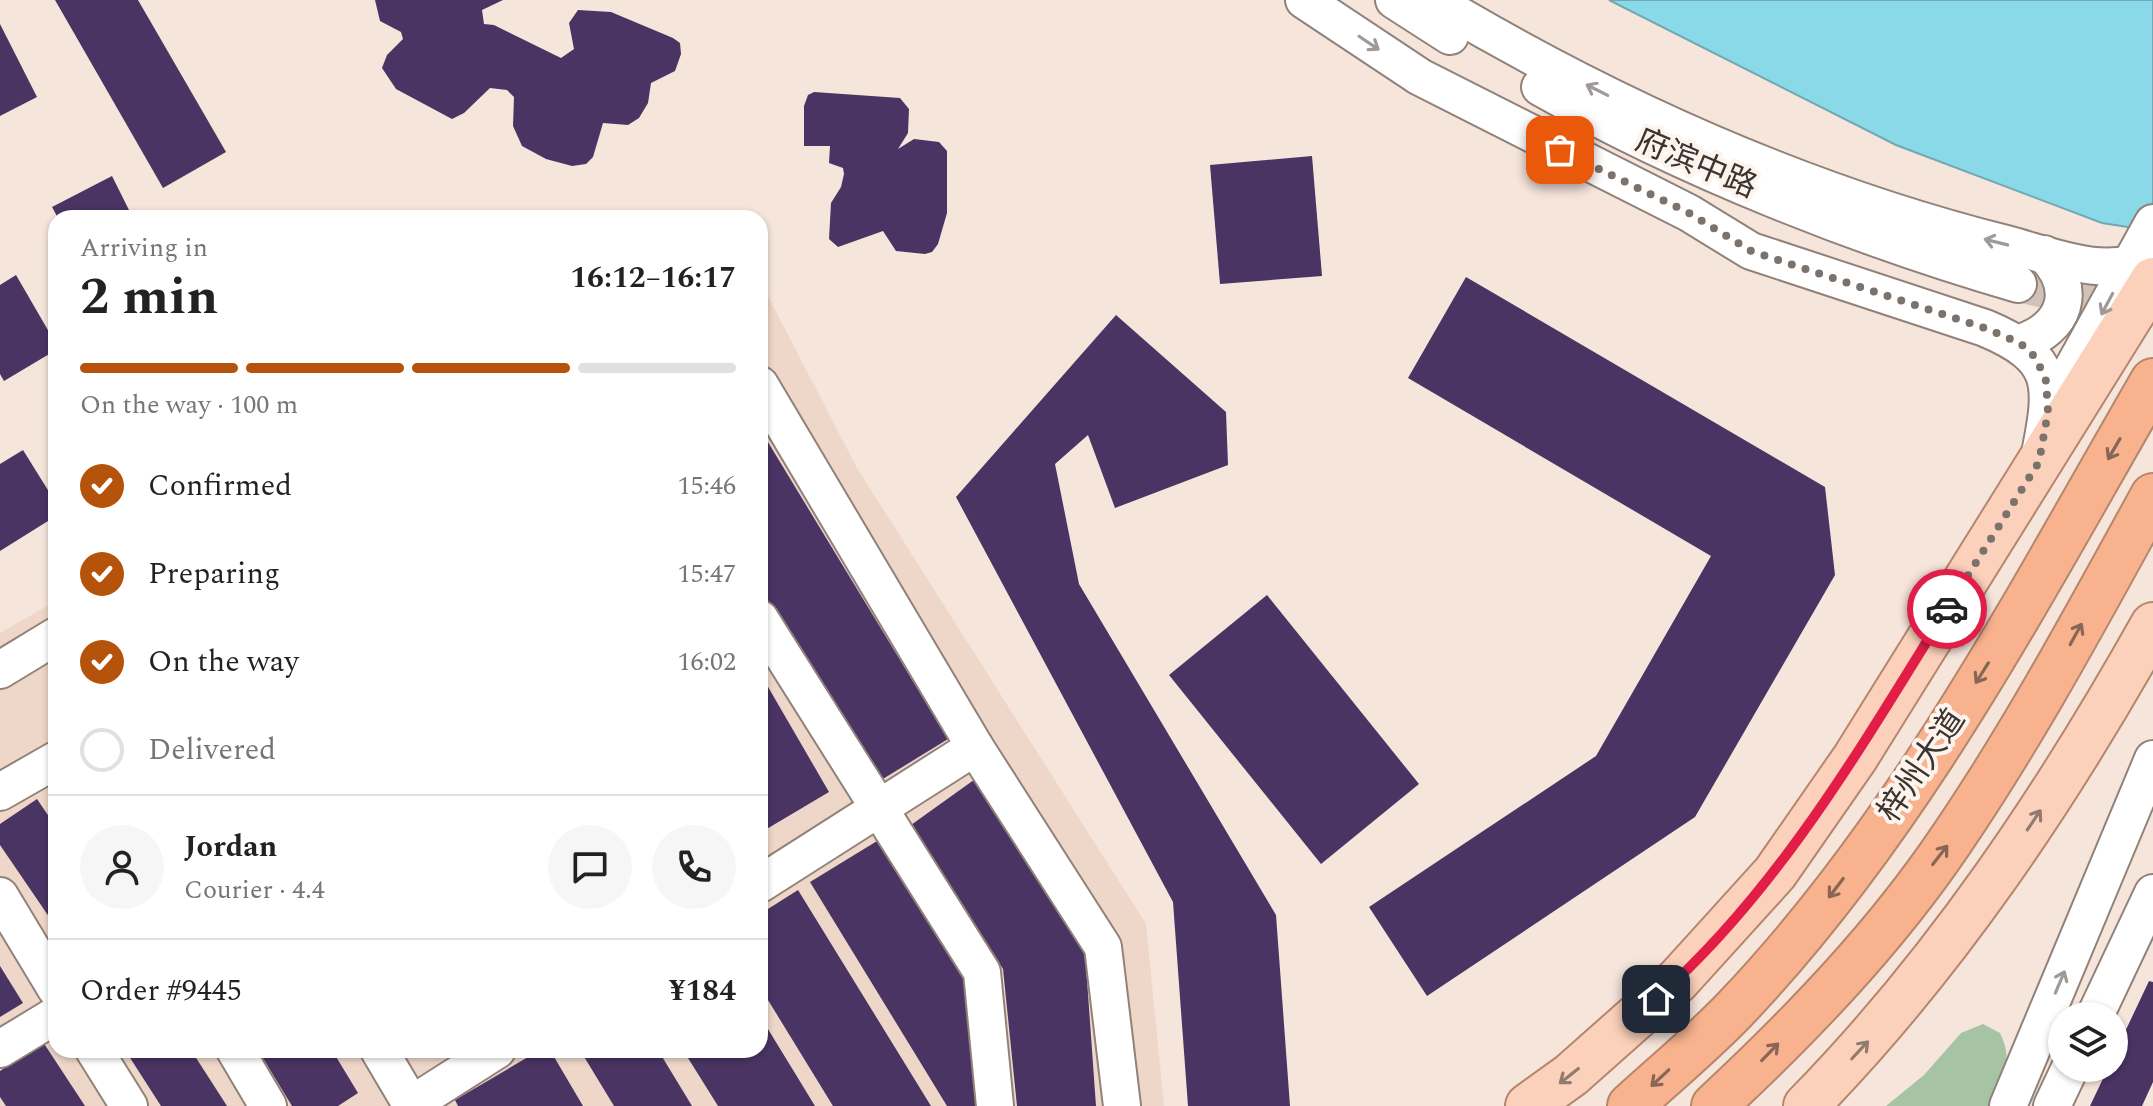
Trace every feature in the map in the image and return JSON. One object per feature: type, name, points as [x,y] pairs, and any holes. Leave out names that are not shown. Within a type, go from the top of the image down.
[{"type":"highway","name":"梓州大道","points":[[1630,1106],[1737,1007],[1825,903],[1912,788],[2002,641],[2153,381]]},
{"type":"highway","name":"梓州大道","points":[[1714,1106],[1766,1058],[1853,965],[1950,843],[2033,712],[2153,496]]},
{"type":"main road","points":[[1528,1106],[1571,1075],[1678,980],[1775,873],[1855,758],[2039,462],[2146,253]]},
{"type":"main road","points":[[1806,1106],[1867,1044],[1968,917],[2052,793],[2153,625]]},
{"type":"street","points":[[1304,0],[1420,77],[1689,213],[1751,251],[1985,328],[2020,343],[2036,358],[2046,381],[2048,412],[2039,462]]},
{"type":"street","name":"府滨中路","points":[[1394,0],[1434,27],[1611,128],[1912,253],[2018,284]]},
{"type":"street","points":[[1433,0],[1514,49],[1670,127],[1837,193],[1957,232],[2085,266],[2146,253]]},
{"type":"street","points":[[2048,412],[2146,253]]},
{"type":"street","points":[[2020,343],[2041,336],[2056,320],[2064,303],[2058,268],[2044,254]]},
{"type":"street","points":[[768,398],[975,747],[1103,947],[1122,1106]]},
{"type":"street","points":[[768,632],[877,810],[982,972],[995,1106]]},
{"type":"street","points":[[0,670],[48,641]]},
{"type":"street","points":[[768,879],[975,747]]},
{"type":"street","points":[[2008,1106],[2153,759]]},
{"type":"street","points":[[0,792],[48,765]]},
{"type":"street","points":[[2102,1002],[2153,893]]},
{"type":"street","points":[[0,896],[48,976]]},
{"type":"street","points":[[0,1049],[48,1020]]},
{"type":"street","points":[[99,1058],[129,1106]]},
{"type":"street","points":[[240,1058],[268,1106]]},
{"type":"street","points":[[383,1058],[410,1106],[485,1058]]},
{"type":"street","points":[[2052,1106],[2063,1082]]},
{"type":"shaded area","points":[[768,296],[857,468],[1146,924],[1164,1106],[0,1106],[0,633],[48,606],[48,1058],[768,1058]]},
{"type":"green space","points":[[1983,1024],[2000,1033],[2007,1061],[1992,1106],[1886,1106],[1924,1075],[1961,1033]]},
{"type":"water","points":[[1609,0],[2153,0],[2153,231],[2102,223],[1896,145]]},
{"type":"building","points":[[55,0],[138,0],[226,152],[163,188]]},
{"type":"building","points":[[375,0],[503,0],[482,10],[484,24],[494,25],[561,58],[574,49],[569,23],[578,10],[611,12],[673,38],[680,43],[681,54],[675,71],[651,83],[648,103],[639,118],[628,125],[603,123],[593,157],[586,164],[572,166],[546,159],[522,146],[513,126],[514,97],[507,90],[490,88],[464,113],[452,119],[396,89],[382,68],[387,55],[403,39],[401,32],[380,21]]},
{"type":"building","points":[[0,24],[37,97],[0,116]]},
{"type":"building","points":[[814,92],[900,98],[909,109],[908,133],[898,149],[914,139],[939,142],[947,151],[947,213],[938,244],[932,252],[896,251],[883,231],[838,247],[829,239],[831,203],[841,187],[844,174],[843,168],[829,163],[830,146],[804,146],[804,106],[808,95]]},
{"type":"building","points":[[1312,156],[1322,276],[1220,284],[1210,165]]},
{"type":"building","points":[[112,176],[129,210],[54,210],[52,207]]},
{"type":"building","points":[[16,275],[48,330],[48,355],[4,381],[0,374],[0,285]]},
{"type":"building","points":[[1466,277],[1825,487],[1835,575],[1695,817],[1427,996],[1369,907],[1596,756],[1711,556],[1408,378]]},
{"type":"building","points":[[1116,315],[1226,412],[1228,465],[1115,508],[1088,435],[1055,464],[1079,584],[1276,915],[1290,1106],[1188,1106],[1173,902],[956,497]]},
{"type":"building","points":[[768,442],[948,739],[878,782],[768,600]]},
{"type":"building","points":[[23,450],[48,490],[48,521],[0,551],[0,464]]},
{"type":"building","points":[[1267,595],[1419,784],[1321,864],[1169,675]]},
{"type":"building","points":[[768,687],[829,792],[768,828]]},
{"type":"building","points":[[978,777],[1085,952],[1096,1106],[1017,1106],[1003,969],[911,825]]},
{"type":"building","points":[[37,799],[48,815],[48,915],[0,845],[0,824]]},
{"type":"building","points":[[882,838],[970,982],[985,1106],[947,1106],[810,882]]},
{"type":"building","points":[[798,890],[931,1106],[833,1106],[768,1000],[768,909]]},
{"type":"building","points":[[0,966],[23,1003],[0,1017]]},
{"type":"building","points":[[2149,981],[2153,982],[2153,1082],[2142,1106],[2090,1106],[2101,1082],[2128,1082],[2128,1025]]},
{"type":"building","points":[[768,1029],[815,1106],[718,1106],[688,1058],[768,1058]]},
{"type":"building","points":[[43,1042],[48,1050],[48,1058],[54,1058],[85,1106],[6,1106],[0,1097],[0,1071]]},
{"type":"building","points":[[130,1058],[196,1058],[227,1106],[161,1106]]},
{"type":"building","points":[[263,1058],[337,1058],[358,1093],[338,1106],[292,1106]]},
{"type":"building","points":[[526,1058],[555,1058],[583,1106],[458,1106],[455,1100]]},
{"type":"building","points":[[585,1058],[663,1058],[692,1106],[614,1106]]},
{"type":"tunnel","points":[[2018,284],[2138,311]]},
{"type":"way so far","points":[[1560,150],[1689,213],[1751,251],[1985,328],[2020,343],[2036,358],[2046,381],[2048,412],[2039,462],[1947,609]]},
{"type":"route","points":[[1656,999],[1678,980],[1775,873],[1855,758],[1947,609]]}]
